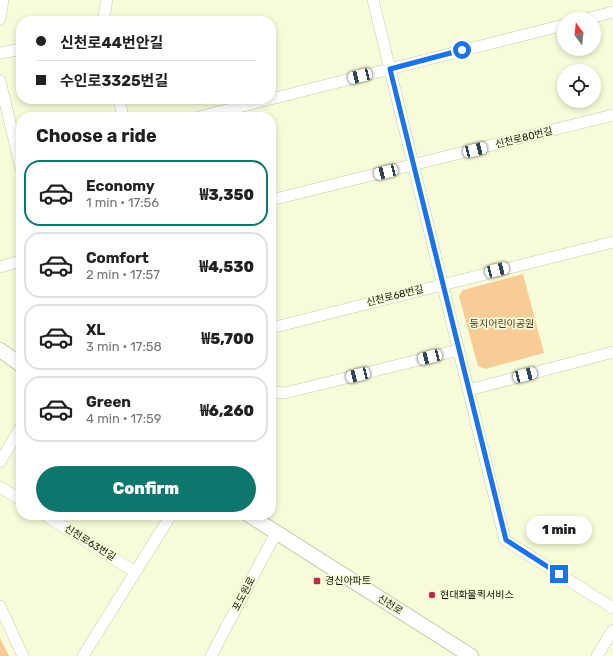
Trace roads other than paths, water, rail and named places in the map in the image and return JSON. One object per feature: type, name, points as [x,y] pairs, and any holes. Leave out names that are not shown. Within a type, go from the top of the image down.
[{"type":"street","points":[[0,19],[3,0]]},
{"type":"street","points":[[104,16],[107,0]]},
{"type":"street","points":[[373,0],[506,540],[613,608]]},
{"type":"street","points":[[601,15],[613,12]]},
{"type":"street","points":[[276,98],[557,27]]},
{"type":"street","points":[[0,53],[16,50]]},
{"type":"street","points":[[0,81],[16,147]]},
{"type":"street","points":[[219,112],[251,104]]},
{"type":"street","name":"신천로80번길","points":[[276,199],[613,115]]},
{"type":"street","name":"신천로68번길","points":[[276,327],[613,242]]},
{"type":"street","points":[[0,267],[16,262]]},
{"type":"street","points":[[0,350],[16,361]]},
{"type":"street","points":[[276,392],[286,393],[459,350]]},
{"type":"street","points":[[469,390],[613,352]]},
{"type":"street","points":[[0,462],[16,435]]},
{"type":"street","points":[[0,487],[16,497]]},
{"type":"street","name":"신천로63번길","points":[[53,520],[135,572]]},
{"type":"street","points":[[83,656],[168,520]]},
{"type":"street","name":"신천로","points":[[256,520],[471,656]]},
{"type":"street","name":"포도원로","points":[[211,656],[276,533]]},
{"type":"street","points":[[0,606],[23,656]]},
{"type":"street","points":[[597,656],[613,630]]},
{"type":"place","name":"경신아파트","points":[[317,581]]},
{"type":"place","name":"현대화물퀵서비스","points":[[432,595]]},
{"type":"park label","name":"둥지어린이공원","points":[[502,324]]}]
